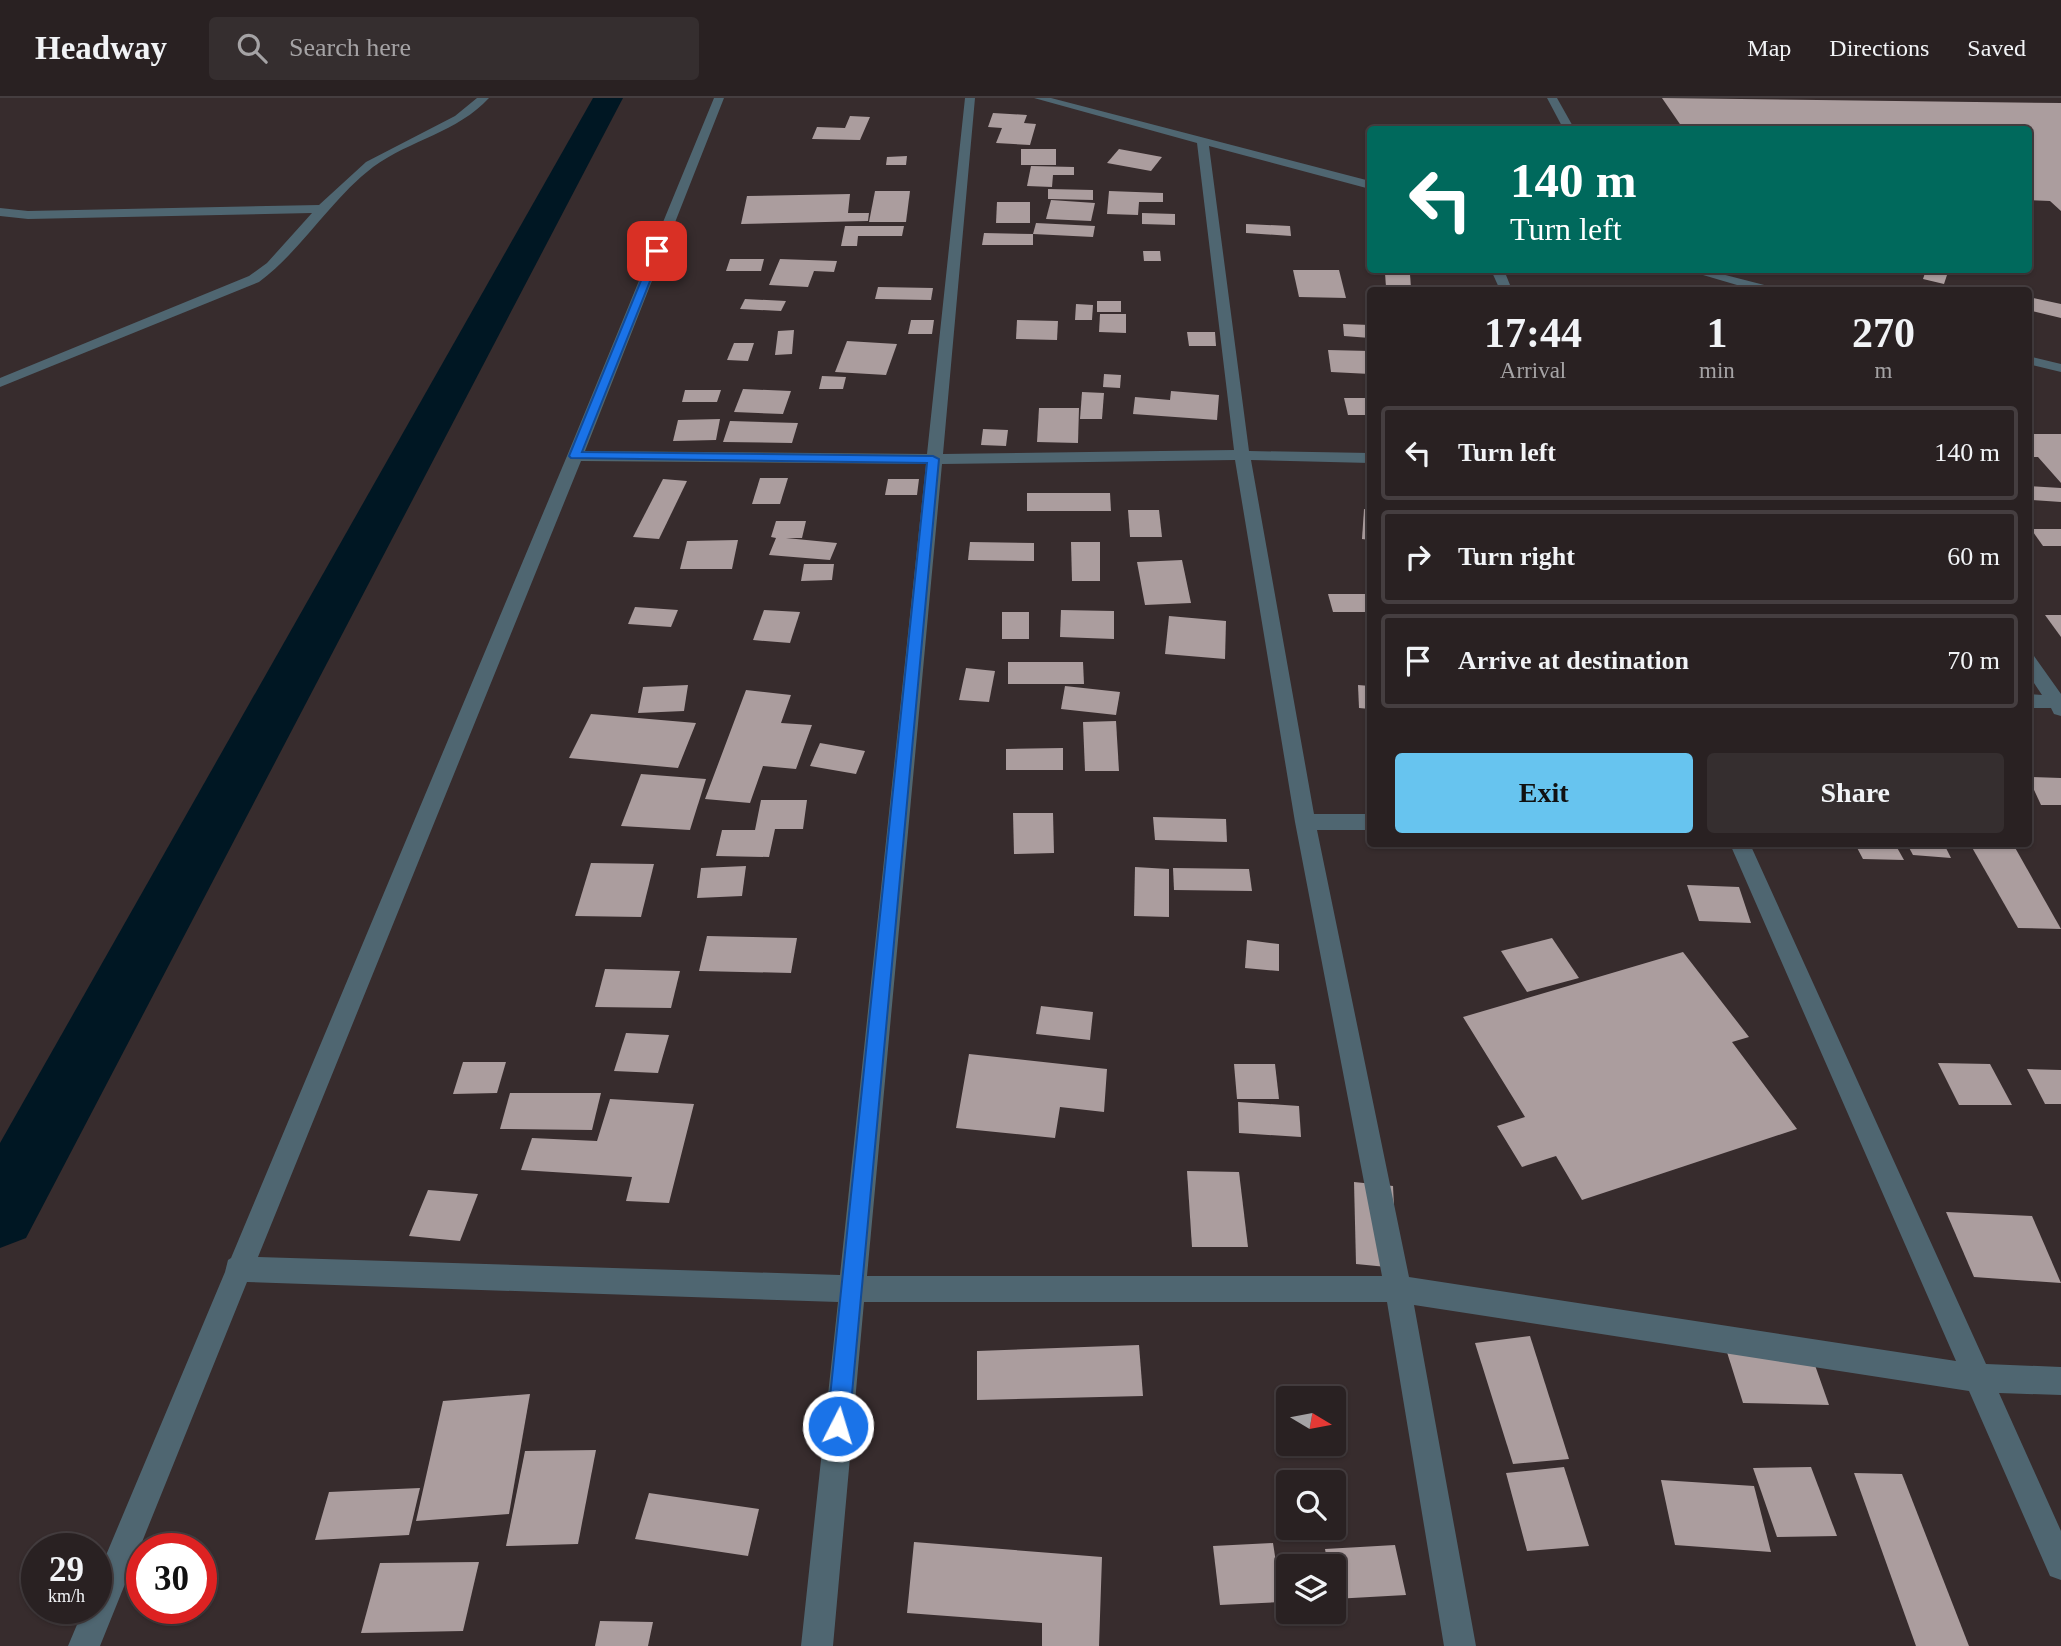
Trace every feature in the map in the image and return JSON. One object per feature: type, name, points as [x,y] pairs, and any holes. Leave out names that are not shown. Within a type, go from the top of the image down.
[{"type":"street","points":[[0,383],[254,279],[272,266],[322,209],[370,164],[459,118],[484,98]]},
{"type":"street","points":[[84,1646],[237,1269],[575,456],[719,98]]},
{"type":"street","points":[[817,1646],[970,98]]},
{"type":"street","points":[[1039,98],[1367,184]]},
{"type":"street","points":[[1552,98],[1568,126]]},
{"type":"street","points":[[1203,142],[1242,455],[1304,822],[1398,1289],[1460,1646]]},
{"type":"street","points":[[0,212],[28,215],[322,209]]},
{"type":"street","points":[[1704,273],[1756,287]]},
{"type":"street","points":[[2032,361],[2061,368]]},
{"type":"street","points":[[575,456],[933,459],[1242,455],[1367,458]]},
{"type":"street","points":[[2032,666],[2058,706]]},
{"type":"street","points":[[2032,702],[2058,706]]},
{"type":"street","points":[[1304,822],[1367,822]]},
{"type":"street","points":[[1741,847],[2061,1565]]},
{"type":"street","points":[[237,1269],[851,1289],[1398,1289],[1977,1378],[2061,1381]]},
{"type":"building","points":[[1662,98],[2061,103],[2061,211],[2050,201],[2032,200],[2032,126],[1681,126]]},
{"type":"building","points":[[993,113],[1027,115],[1024,123],[1036,124],[1030,145],[996,143],[1002,128],[988,127]]},
{"type":"building","points":[[850,116],[870,117],[860,140],[812,139],[817,127],[845,128]]},
{"type":"building","points":[[1021,149],[1056,149],[1056,165],[1021,165]]},
{"type":"building","points":[[1119,149],[1162,157],[1151,171],[1107,163]]},
{"type":"building","points":[[907,156],[906,165],[886,165],[887,157]]},
{"type":"building","points":[[1031,166],[1074,167],[1074,175],[1053,175],[1052,187],[1027,186]]},
{"type":"building","points":[[1048,189],[1093,190],[1093,200],[1048,199]]},
{"type":"building","points":[[875,191],[910,191],[906,222],[869,222]]},
{"type":"building","points":[[1109,191],[1163,193],[1163,202],[1139,202],[1138,215],[1107,214]]},
{"type":"building","points":[[850,194],[848,213],[869,213],[868,221],[741,224],[747,196]]},
{"type":"building","points":[[1051,200],[1095,203],[1091,221],[1046,219]]},
{"type":"building","points":[[997,202],[1030,202],[1030,223],[996,223]]},
{"type":"building","points":[[1142,213],[1175,214],[1175,225],[1142,224]]},
{"type":"building","points":[[1036,223],[1095,226],[1093,237],[1033,234]]},
{"type":"building","points":[[1246,224],[1290,226],[1291,236],[1246,233]]},
{"type":"building","points":[[845,226],[904,226],[902,236],[858,236],[857,246],[841,246]]},
{"type":"building","points":[[984,233],[1033,234],[1033,245],[982,245]]},
{"type":"building","points":[[1143,251],[1160,251],[1161,261],[1144,261]]},
{"type":"building","points":[[730,259],[764,259],[761,271],[726,271]]},
{"type":"building","points":[[780,259],[837,261],[834,272],[814,271],[808,287],[769,285]]},
{"type":"building","points":[[1293,270],[1339,270],[1346,298],[1299,297]]},
{"type":"building","points":[[1385,273],[1410,274],[1411,287],[1386,287]]},
{"type":"building","points":[[1925,273],[1948,273],[1944,284],[1923,279]]},
{"type":"building","points":[[878,287],[933,288],[931,300],[875,299]]},
{"type":"building","points":[[2032,298],[2061,304],[2061,318],[2032,311]]},
{"type":"building","points":[[745,299],[786,301],[781,311],[740,309]]},
{"type":"building","points":[[1097,301],[1121,301],[1121,312],[1097,312]]},
{"type":"building","points":[[1076,304],[1093,305],[1092,320],[1075,320]]},
{"type":"building","points":[[1100,314],[1126,314],[1126,333],[1099,332]]},
{"type":"building","points":[[911,320],[934,320],[932,334],[908,334]]},
{"type":"building","points":[[1017,320],[1058,321],[1057,340],[1016,339]]},
{"type":"building","points":[[1343,324],[1367,325],[1367,338],[1344,336]]},
{"type":"building","points":[[794,330],[792,354],[775,355],[778,331]]},
{"type":"building","points":[[1187,332],[1215,332],[1216,346],[1189,346]]},
{"type":"building","points":[[847,341],[897,344],[886,375],[835,372]]},
{"type":"building","points":[[734,343],[754,343],[748,361],[727,360]]},
{"type":"building","points":[[1328,350],[1367,351],[1367,374],[1331,372]]},
{"type":"building","points":[[1104,374],[1121,375],[1120,388],[1103,387]]},
{"type":"building","points":[[822,376],[846,377],[843,389],[819,389]]},
{"type":"building","points":[[743,389],[791,391],[783,414],[734,412]]},
{"type":"building","points":[[685,390],[721,390],[717,402],[682,402]]},
{"type":"building","points":[[1171,391],[1219,395],[1217,420],[1133,414],[1135,397],[1170,400]]},
{"type":"building","points":[[1082,392],[1104,393],[1102,419],[1080,419]]},
{"type":"building","points":[[1344,398],[1367,398],[1367,415],[1348,415]]},
{"type":"building","points":[[1039,408],[1079,408],[1078,443],[1037,442]]},
{"type":"building","points":[[720,419],[716,440],[673,441],[678,420]]},
{"type":"building","points":[[730,421],[798,423],[792,443],[723,442]]},
{"type":"building","points":[[983,429],[1008,430],[1006,446],[981,445]]},
{"type":"building","points":[[2032,434],[2061,434],[2061,483],[2038,457],[2032,457]]},
{"type":"building","points":[[760,478],[788,478],[780,504],[752,504]]},
{"type":"building","points":[[663,479],[687,481],[659,539],[633,537]]},
{"type":"building","points":[[888,479],[919,479],[917,495],[885,495]]},
{"type":"building","points":[[2032,486],[2061,488],[2061,502],[2032,500]]},
{"type":"building","points":[[1027,493],[1110,493],[1111,511],[1027,511]]},
{"type":"building","points":[[1364,509],[1367,510],[1367,540],[1362,539]]},
{"type":"building","points":[[1128,510],[1159,510],[1162,537],[1130,537]]},
{"type":"building","points":[[776,521],[806,521],[802,538],[786,538],[837,543],[830,560],[769,555],[776,538],[771,537]]},
{"type":"building","points":[[2032,529],[2061,529],[2061,546],[2043,546]]},
{"type":"building","points":[[738,540],[732,569],[680,569],[687,541]]},
{"type":"building","points":[[970,542],[1034,543],[1034,561],[968,560]]},
{"type":"building","points":[[1071,542],[1100,542],[1100,581],[1072,581]]},
{"type":"building","points":[[1182,560],[1191,603],[1145,605],[1137,562]]},
{"type":"building","points":[[804,564],[834,564],[832,580],[801,581]]},
{"type":"building","points":[[1328,594],[1367,594],[1367,612],[1333,612]]},
{"type":"building","points":[[635,607],[678,610],[671,627],[628,624]]},
{"type":"building","points":[[764,610],[800,612],[790,643],[753,640]]},
{"type":"building","points":[[1061,610],[1114,611],[1114,639],[1060,637]]},
{"type":"building","points":[[1002,612],[1029,612],[1029,639],[1002,639]]},
{"type":"building","points":[[2045,615],[2061,615],[2061,637]]},
{"type":"building","points":[[1169,616],[1226,621],[1225,659],[1165,654]]},
{"type":"building","points":[[1008,662],[1083,662],[1084,684],[1008,684]]},
{"type":"building","points":[[966,668],[995,671],[989,702],[959,700]]},
{"type":"building","points":[[688,685],[684,711],[638,713],[643,687]]},
{"type":"building","points":[[1358,685],[1367,686],[1367,709],[1359,708]]},
{"type":"building","points":[[1065,686],[1120,692],[1116,715],[1061,709]]},
{"type":"building","points":[[746,690],[791,695],[781,723],[812,725],[796,769],[763,766],[750,803],[705,799]]},
{"type":"building","points":[[591,714],[696,723],[678,768],[569,758]]},
{"type":"building","points":[[1116,721],[1119,771],[1085,771],[1083,722]]},
{"type":"building","points":[[820,743],[865,751],[856,774],[810,766]]},
{"type":"building","points":[[1063,748],[1063,770],[1006,770],[1006,749]]},
{"type":"building","points":[[641,774],[706,779],[690,830],[621,826]]},
{"type":"building","points":[[2032,777],[2061,778],[2061,805],[2041,805],[2032,786]]},
{"type":"building","points":[[761,800],[807,800],[803,829],[775,829],[769,857],[716,856],[722,830],[755,830]]},
{"type":"building","points":[[1013,813],[1053,813],[1054,853],[1014,854]]},
{"type":"building","points":[[1153,817],[1226,819],[1227,842],[1155,840]]},
{"type":"building","points":[[1857,847],[1897,847],[1904,860],[1863,859]]},
{"type":"building","points":[[1909,847],[1946,847],[1951,858],[1913,855]]},
{"type":"building","points":[[1972,847],[2015,847],[2061,929],[2018,928]]},
{"type":"building","points":[[591,863],[654,864],[641,917],[575,916]]},
{"type":"building","points":[[746,866],[742,896],[697,898],[701,868]]},
{"type":"building","points":[[1135,867],[1169,869],[1169,917],[1134,916]]},
{"type":"building","points":[[1173,868],[1249,869],[1252,891],[1174,890]]},
{"type":"building","points":[[1687,885],[1739,887],[1751,923],[1699,921]]},
{"type":"building","points":[[707,936],[797,938],[791,973],[699,971]]},
{"type":"building","points":[[1552,938],[1579,978],[1527,992],[1501,951]]},
{"type":"building","points":[[1247,940],[1279,944],[1279,971],[1245,968]]},
{"type":"building","points":[[1683,952],[1749,1037],[1732,1042],[1797,1129],[1582,1200],[1556,1156],[1522,1167],[1497,1126],[1525,1117],[1463,1017]]},
{"type":"building","points":[[605,969],[680,971],[671,1008],[595,1007]]},
{"type":"building","points":[[1041,1006],[1093,1012],[1090,1040],[1036,1034]]},
{"type":"building","points":[[626,1033],[669,1035],[658,1073],[614,1071]]},
{"type":"building","points":[[969,1054],[1107,1069],[1104,1112],[1060,1107],[1055,1138],[956,1128]]},
{"type":"building","points":[[463,1062],[506,1062],[497,1093],[453,1094]]},
{"type":"building","points":[[1938,1063],[1990,1064],[2012,1105],[1959,1105]]},
{"type":"building","points":[[1234,1064],[1275,1064],[1279,1099],[1237,1099]]},
{"type":"building","points":[[2027,1069],[2061,1070],[2061,1104],[2045,1104]]},
{"type":"building","points":[[510,1093],[601,1093],[592,1130],[500,1129]]},
{"type":"building","points":[[610,1099],[694,1104],[669,1203],[626,1201],[632,1177],[521,1170],[532,1138],[597,1141]]},
{"type":"building","points":[[1238,1102],[1299,1106],[1301,1137],[1239,1133]]},
{"type":"building","points":[[1187,1171],[1239,1172],[1248,1247],[1192,1247]]},
{"type":"building","points":[[1354,1182],[1393,1186],[1397,1268],[1356,1264]]},
{"type":"building","points":[[428,1190],[478,1194],[460,1241],[409,1236]]},
{"type":"building","points":[[1946,1212],[2032,1216],[2061,1283],[1974,1277]]},
{"type":"building","points":[[1530,1336],[1569,1459],[1513,1464],[1475,1343]]},
{"type":"building","points":[[1139,1345],[1143,1396],[977,1400],[977,1351]]},
{"type":"building","points":[[1726,1349],[1810,1351],[1829,1405],[1743,1403]]},
{"type":"building","points":[[530,1394],[509,1514],[416,1521],[443,1401]]},
{"type":"building","points":[[596,1450],[578,1544],[506,1546],[525,1451]]},
{"type":"building","points":[[1564,1467],[1589,1546],[1527,1551],[1506,1473]]},
{"type":"building","points":[[1811,1467],[1837,1536],[1777,1537],[1753,1468]]},
{"type":"building","points":[[1854,1473],[1902,1474],[1969,1646],[1916,1646]]},
{"type":"building","points":[[1661,1480],[1754,1486],[1771,1552],[1675,1545]]},
{"type":"building","points":[[420,1488],[409,1535],[315,1540],[329,1492]]},
{"type":"building","points":[[649,1493],[759,1509],[748,1556],[635,1539]]},
{"type":"building","points":[[914,1542],[1102,1557],[1099,1646],[1042,1646],[1042,1623],[907,1613]]},
{"type":"building","points":[[1273,1543],[1276,1602],[1220,1605],[1213,1546]]},
{"type":"building","points":[[1395,1545],[1406,1595],[1346,1598],[1346,1554],[1326,1554],[1325,1549]]},
{"type":"building","points":[[479,1562],[463,1631],[361,1633],[380,1563]]},
{"type":"building","points":[[600,1621],[653,1622],[648,1646],[595,1646]]},
{"type":"waterway","points":[[0,1213],[608,98]]},
{"type":"route","points":[[657,251],[575,456],[933,459],[838,1426]]}]
